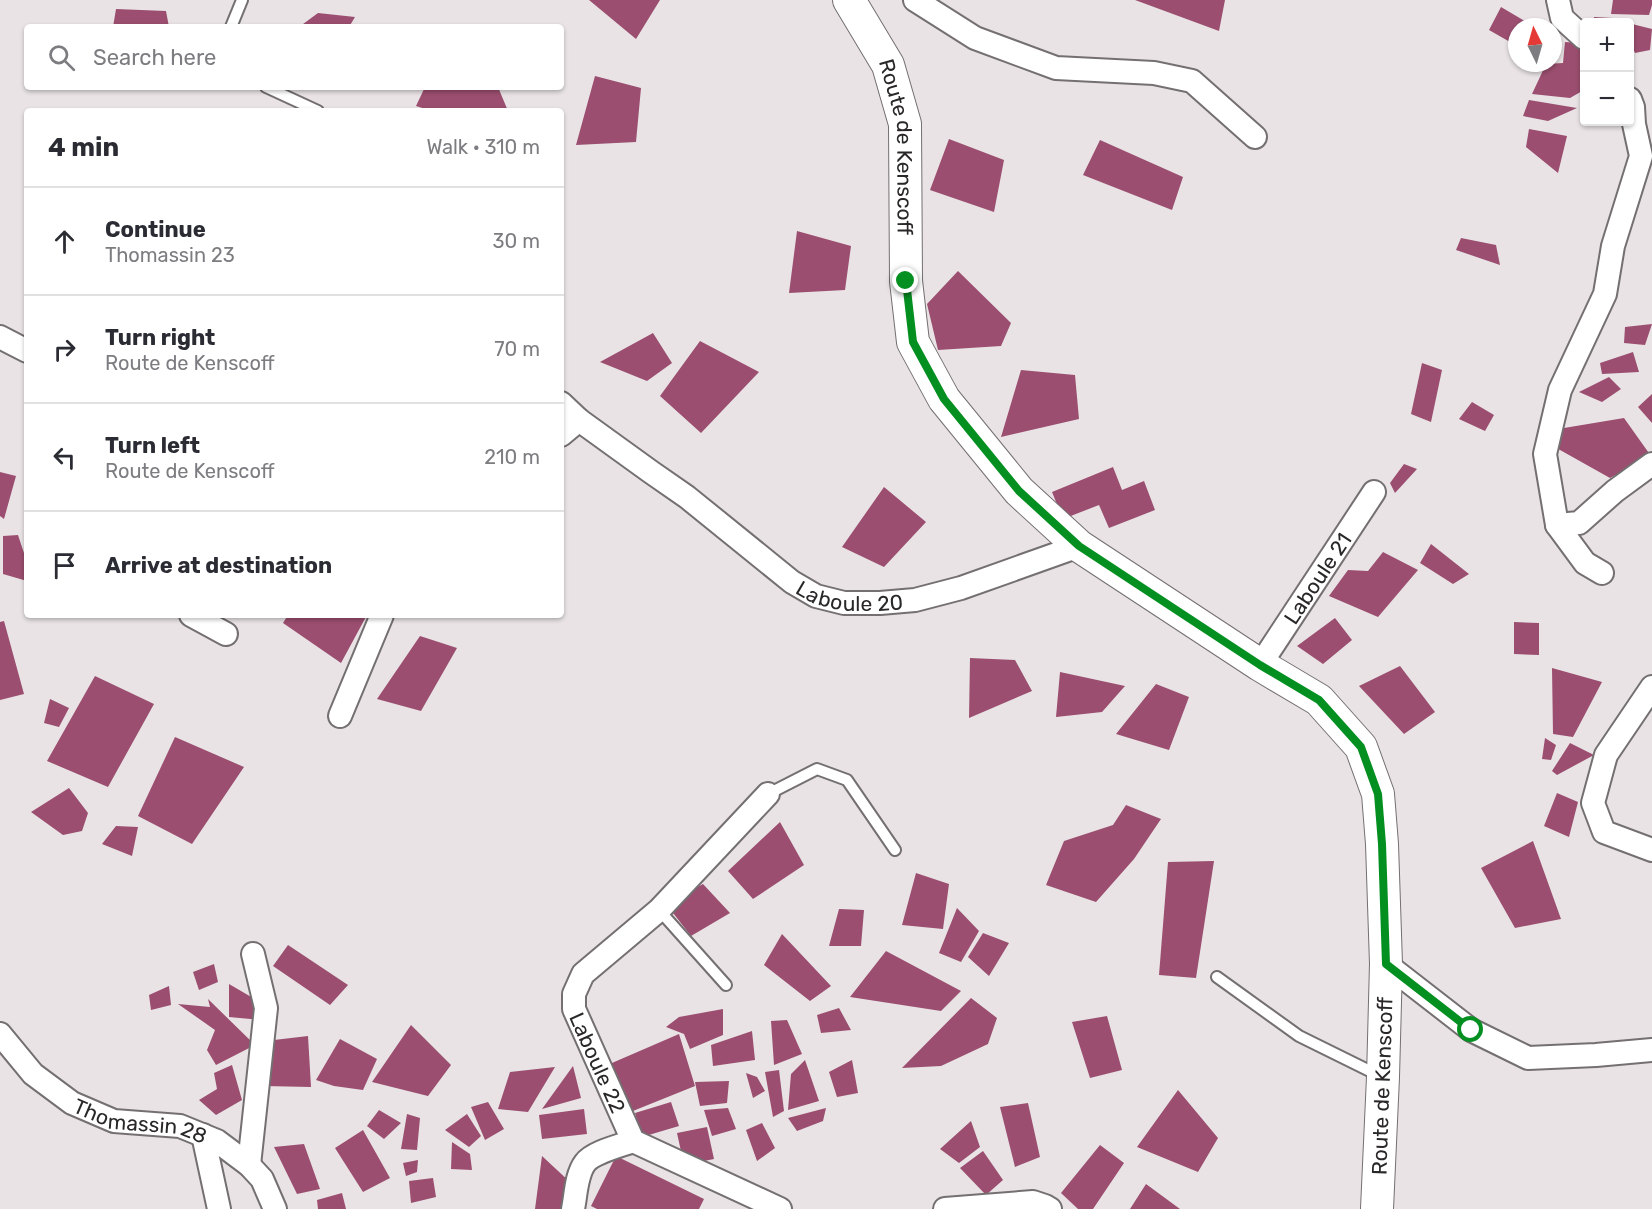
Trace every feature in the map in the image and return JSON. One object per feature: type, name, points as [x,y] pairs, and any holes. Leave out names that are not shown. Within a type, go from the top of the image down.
[{"type":"main road","name":"Route de Kenscoff","points":[[849,0],[888,65],[905,124],[906,281],[913,342],[944,399],[1019,491],[1079,546],[1260,665],[1319,700],[1361,747],[1378,794],[1382,844],[1386,964],[1377,1209]]},
{"type":"street","points":[[915,0],[975,38],[1056,68],[1154,73],[1192,81],[1255,137]]},
{"type":"street","points":[[1558,0],[1562,18],[1580,34]]},
{"type":"street","points":[[1602,573],[1585,563],[1557,525],[1545,454],[1560,390],[1605,294],[1613,246],[1641,156],[1634,124]]},
{"type":"street","points":[[0,337],[24,349]]},
{"type":"street","name":"Laboule 20","points":[[564,406],[579,420],[687,496],[792,582],[816,596],[844,603],[915,600],[961,588],[1079,546]]},
{"type":"street","points":[[564,432],[579,420]]},
{"type":"street","points":[[1557,525],[1579,523],[1615,491],[1652,464]]},
{"type":"street","name":"Laboule 21","points":[[1260,665],[1374,492]]},
{"type":"street","points":[[197,618],[226,634]]},
{"type":"street","points":[[340,716],[381,618]]},
{"type":"street","points":[[1652,687],[1606,755],[1593,803],[1604,832],[1652,850]]},
{"type":"street","name":"Laboule 22","points":[[768,794],[659,910],[582,974],[574,994],[574,1008],[633,1141],[780,1209]]},
{"type":"street","points":[[249,1165],[266,1008],[253,954]]},
{"type":"street","points":[[1386,964],[1471,1030],[1528,1058],[1652,1050]]},
{"type":"street","name":"Thomassin 28","points":[[0,1034],[33,1074],[72,1103],[114,1121],[180,1126],[218,1141],[249,1165],[262,1179],[275,1209]]},
{"type":"street","points":[[203,1135],[219,1209]]},
{"type":"street","points":[[573,1209],[580,1174],[590,1157],[633,1141]]},
{"type":"street","points":[[945,1209],[1033,1203],[1050,1209]]},
{"type":"lane","points":[[232,24],[242,0]]},
{"type":"lane","points":[[272,90],[312,108]]},
{"type":"lane","points":[[768,794],[817,769],[847,780],[895,850]]},
{"type":"lane","points":[[659,910],[726,985]]},
{"type":"lane","points":[[1217,977],[1299,1036],[1383,1077]]},
{"type":"building","points":[[589,0],[660,0],[636,39]]},
{"type":"building","points":[[1135,0],[1225,0],[1219,31]]},
{"type":"building","points":[[1613,0],[1652,0],[1652,5],[1649,15],[1611,14]]},
{"type":"building","points":[[1501,7],[1520,18],[1508,18],[1508,41],[1489,30]]},
{"type":"building","points":[[116,9],[166,11],[168,24],[114,24]]},
{"type":"building","points":[[318,13],[355,17],[351,24],[303,24]]},
{"type":"building","points":[[1634,24],[1652,29],[1650,50],[1635,53]]},
{"type":"building","points":[[1565,42],[1579,43],[1580,92],[1570,98],[1532,94],[1542,72],[1562,72]]},
{"type":"building","points":[[595,76],[641,88],[636,142],[576,145]]},
{"type":"building","points":[[424,90],[499,90],[507,108],[422,108],[416,106]]},
{"type":"building","points":[[1529,100],[1577,108],[1548,121],[1523,116]]},
{"type":"building","points":[[1529,129],[1567,136],[1558,173],[1526,147]]},
{"type":"building","points":[[949,139],[1004,160],[994,212],[930,190]]},
{"type":"building","points":[[1100,140],[1183,177],[1172,210],[1083,175]]},
{"type":"building","points":[[797,231],[851,246],[845,290],[789,293]]},
{"type":"building","points":[[1461,238],[1496,245],[1500,265],[1456,250]]},
{"type":"building","points":[[958,271],[1011,323],[1001,346],[938,350],[927,304]]},
{"type":"building","points":[[1652,324],[1645,345],[1624,343],[1625,327]]},
{"type":"building","points":[[653,333],[672,363],[647,381],[600,362]]},
{"type":"building","points":[[700,341],[759,372],[701,433],[660,396]]},
{"type":"building","points":[[1633,352],[1639,372],[1602,374],[1600,363]]},
{"type":"building","points":[[1422,363],[1442,370],[1431,422],[1411,414]]},
{"type":"building","points":[[1021,370],[1075,375],[1079,419],[1001,437]]},
{"type":"building","points":[[1609,377],[1621,389],[1602,402],[1579,392]]},
{"type":"building","points":[[1652,394],[1652,423],[1638,407]]},
{"type":"building","points":[[1472,402],[1494,415],[1485,431],[1459,419]]},
{"type":"building","points":[[1624,418],[1651,456],[1610,478],[1544,441],[1564,428]]},
{"type":"building","points":[[1404,464],[1417,469],[1395,493],[1390,483]]},
{"type":"building","points":[[1113,467],[1122,490],[1144,481],[1155,510],[1109,528],[1099,505],[1063,519],[1052,492]]},
{"type":"building","points":[[0,472],[16,476],[4,519],[0,516]]},
{"type":"building","points":[[884,487],[926,522],[884,567],[842,547]]},
{"type":"building","points":[[18,535],[24,553],[24,580],[3,574],[3,536]]},
{"type":"building","points":[[1431,544],[1469,574],[1453,584],[1420,563]]},
{"type":"building","points":[[1383,552],[1418,570],[1378,617],[1329,596],[1348,570],[1368,571]]},
{"type":"building","points":[[286,618],[365,618],[341,663],[283,623]]},
{"type":"building","points":[[1335,618],[1352,640],[1323,664],[1297,646]]},
{"type":"building","points":[[4,621],[24,694],[0,700],[0,622]]},
{"type":"building","points":[[1514,622],[1539,623],[1539,655],[1514,654]]},
{"type":"building","points":[[420,636],[457,648],[421,711],[377,699]]},
{"type":"building","points":[[970,658],[1015,660],[1032,691],[969,718]]},
{"type":"building","points":[[1400,666],[1435,712],[1404,734],[1359,686]]},
{"type":"building","points":[[1552,668],[1602,682],[1573,737],[1553,734]]},
{"type":"building","points":[[1060,672],[1125,686],[1102,712],[1056,717]]},
{"type":"building","points":[[95,676],[154,704],[108,787],[47,761]]},
{"type":"building","points":[[1156,684],[1189,697],[1169,750],[1116,734]]},
{"type":"building","points":[[50,699],[69,708],[59,727],[44,723]]},
{"type":"building","points":[[175,737],[244,767],[192,844],[138,816]]},
{"type":"building","points":[[1545,738],[1556,745],[1551,760],[1542,759]]},
{"type":"building","points":[[1570,743],[1594,755],[1557,775],[1552,771]]},
{"type":"building","points":[[69,788],[88,813],[82,831],[63,835],[31,812]]},
{"type":"building","points":[[1557,793],[1578,802],[1569,837],[1544,826]]},
{"type":"building","points":[[1126,805],[1161,819],[1134,859],[1096,902],[1046,885],[1064,841],[1113,825]]},
{"type":"building","points":[[780,822],[804,865],[753,899],[728,871]]},
{"type":"building","points":[[116,826],[138,827],[132,856],[102,844]]},
{"type":"building","points":[[1533,841],[1561,919],[1515,928],[1481,868]]},
{"type":"building","points":[[1214,861],[1196,978],[1159,975],[1168,862]]},
{"type":"building","points":[[916,873],[949,884],[943,929],[902,925]]},
{"type":"building","points":[[703,884],[730,913],[691,936],[666,904]]},
{"type":"building","points":[[957,908],[979,931],[961,962],[939,953]]},
{"type":"building","points":[[839,909],[864,910],[861,946],[829,946]]},
{"type":"building","points":[[983,933],[1009,943],[989,976],[968,957]]},
{"type":"building","points":[[782,934],[831,986],[810,1001],[764,965]]},
{"type":"building","points":[[288,945],[348,985],[330,1005],[273,966]]},
{"type":"building","points":[[886,951],[961,991],[941,1011],[850,997]]},
{"type":"building","points":[[214,964],[218,982],[199,990],[193,972]]},
{"type":"building","points":[[229,984],[253,998],[272,1021],[229,1017]]},
{"type":"building","points":[[169,986],[171,1005],[151,1010],[149,995]]},
{"type":"building","points":[[971,998],[997,1018],[988,1044],[941,1066],[902,1068]]},
{"type":"building","points":[[208,999],[255,1045],[216,1065],[207,1050],[215,1030],[178,1004],[210,1007]]},
{"type":"building","points":[[839,1008],[851,1030],[821,1033],[817,1015]]},
{"type":"building","points":[[723,1009],[723,1035],[690,1049],[684,1034],[666,1027],[679,1017]]},
{"type":"building","points":[[1107,1016],[1122,1070],[1090,1078],[1072,1022]]},
{"type":"building","points":[[787,1020],[802,1054],[774,1065],[771,1021]]},
{"type":"building","points":[[411,1025],[451,1065],[428,1096],[372,1082]]},
{"type":"building","points":[[752,1031],[755,1060],[713,1066],[711,1045]]},
{"type":"building","points":[[679,1034],[695,1086],[623,1115],[605,1066]]},
{"type":"building","points":[[308,1036],[311,1087],[264,1086],[274,1040]]},
{"type":"building","points":[[340,1039],[377,1059],[363,1090],[334,1086],[316,1080]]},
{"type":"building","points":[[805,1060],[819,1101],[788,1110],[791,1074]]},
{"type":"building","points":[[852,1060],[858,1093],[837,1097],[829,1072]]},
{"type":"building","points":[[232,1065],[242,1100],[216,1115],[199,1100],[217,1089],[214,1073]]},
{"type":"building","points":[[573,1066],[581,1098],[542,1109]]},
{"type":"building","points":[[555,1067],[528,1112],[498,1109],[510,1072]]},
{"type":"building","points":[[779,1070],[784,1111],[773,1117],[765,1072]]},
{"type":"building","points":[[746,1073],[757,1077],[765,1091],[753,1098]]},
{"type":"building","points":[[729,1081],[727,1103],[700,1106],[695,1082]]},
{"type":"building","points":[[1178,1090],[1218,1138],[1198,1172],[1137,1147]]},
{"type":"building","points":[[488,1102],[504,1129],[485,1140],[471,1107]]},
{"type":"building","points":[[671,1102],[679,1126],[642,1137],[635,1113]]},
{"type":"building","points":[[1028,1103],[1040,1157],[1015,1167],[1000,1107]]},
{"type":"building","points":[[728,1108],[736,1129],[712,1136],[704,1110]]},
{"type":"building","points":[[826,1108],[823,1121],[797,1131],[788,1118]]},
{"type":"building","points":[[584,1109],[587,1134],[542,1139],[539,1115]]},
{"type":"building","points":[[379,1110],[401,1123],[384,1139],[367,1126]]},
{"type":"building","points":[[407,1114],[420,1118],[417,1150],[401,1149]]},
{"type":"building","points":[[467,1114],[481,1136],[469,1147],[445,1130]]},
{"type":"building","points":[[971,1121],[980,1147],[959,1163],[940,1149]]},
{"type":"building","points":[[762,1123],[775,1148],[757,1161],[746,1130]]},
{"type":"building","points":[[707,1127],[714,1159],[684,1165],[677,1133]]},
{"type":"building","points":[[363,1130],[390,1178],[363,1192],[335,1148]]},
{"type":"building","points":[[452,1142],[470,1154],[472,1170],[451,1169]]},
{"type":"building","points":[[304,1144],[320,1189],[297,1194],[274,1147]]},
{"type":"building","points":[[1100,1145],[1124,1163],[1093,1209],[1078,1209],[1061,1193]]},
{"type":"building","points":[[983,1151],[1003,1180],[986,1195],[960,1168]]},
{"type":"building","points":[[542,1156],[571,1183],[569,1209],[535,1209]]},
{"type":"building","points":[[616,1156],[704,1199],[699,1209],[597,1209],[591,1206]]},
{"type":"building","points":[[418,1160],[417,1172],[406,1176],[403,1163]]},
{"type":"building","points":[[433,1178],[436,1197],[411,1203],[409,1181]]},
{"type":"building","points":[[1146,1184],[1180,1209],[1130,1209]]},
{"type":"building","points":[[342,1193],[346,1209],[318,1209],[317,1200]]},
{"type":"route","points":[[906,281],[913,342],[944,399],[1019,491],[1079,546],[1206,631],[1319,700],[1361,747],[1378,794],[1386,964],[1471,1030]]}]
